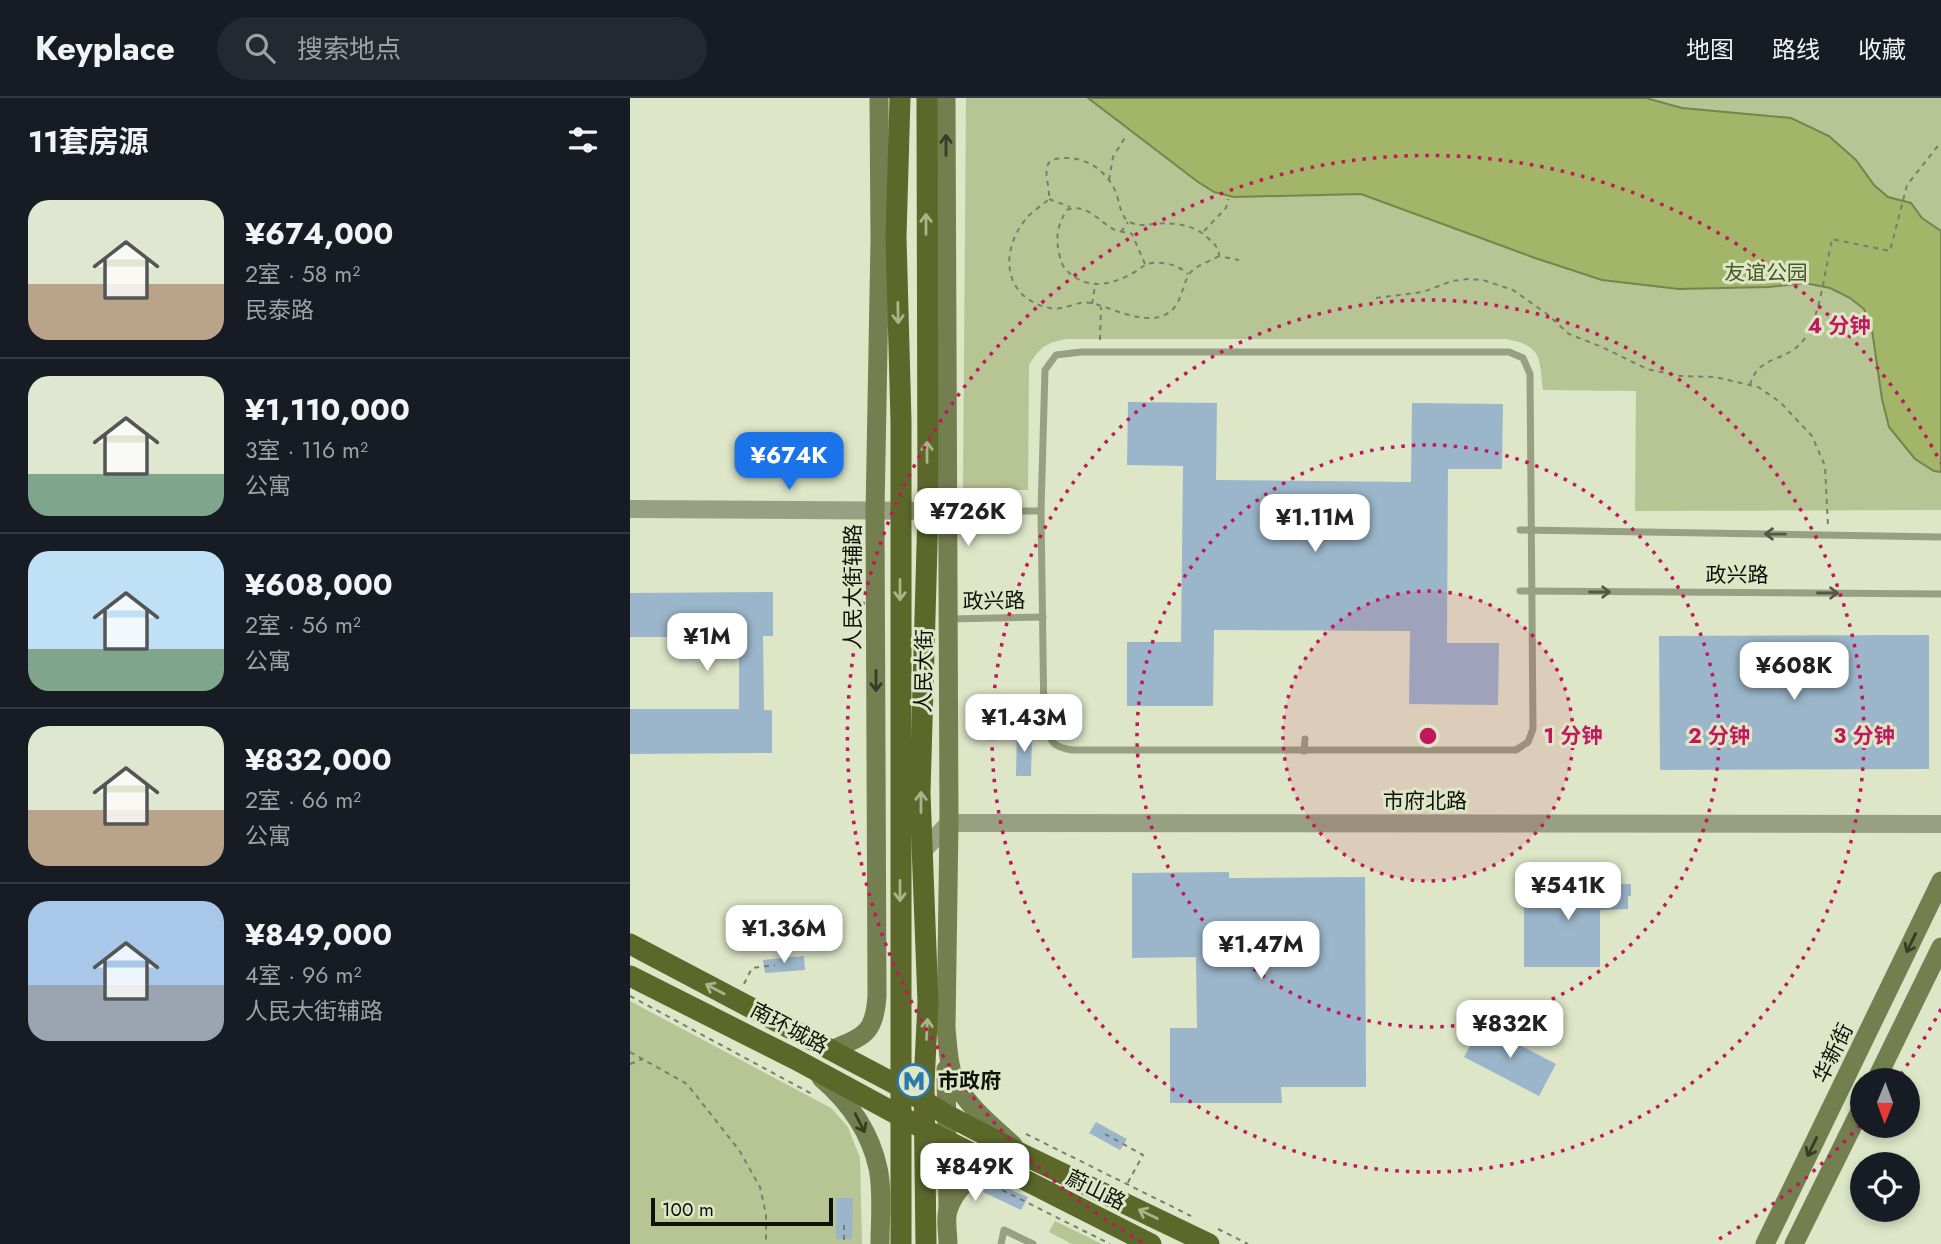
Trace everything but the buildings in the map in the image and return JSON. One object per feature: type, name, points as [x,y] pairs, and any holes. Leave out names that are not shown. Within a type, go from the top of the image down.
[{"type":"main road","name":"人民大街辅路","points":[[831,1050],[857,1039],[871,1028],[876,1011],[875,512],[880,240],[879,98]]},
{"type":"main road","name":"人民大街","points":[[900,98],[896,237],[901,421],[901,1244]]},
{"type":"main road","name":"人民大街","points":[[926,1244],[924,1100],[928,1002],[920,793],[938,511],[927,98]]},
{"type":"main road","points":[[946,98],[938,511],[947,619],[948,1244]]},
{"type":"main road","name":"华新街","points":[[1765,1244],[1941,881]]},
{"type":"main road","name":"南环城路","points":[[630,944],[900,1086],[947,1115]]},
{"type":"main road","points":[[1882,1068],[1941,947]]},
{"type":"main road","name":"南环城路","points":[[630,976],[795,1059],[947,1141]]},
{"type":"main road","points":[[946,1028],[950,1062],[957,1083],[974,1109],[1024,1144]]},
{"type":"main road","points":[[795,1059],[837,1092],[852,1108],[862,1125],[879,1169],[880,1244]]},
{"type":"main road","name":"蔚山路","points":[[947,1115],[1024,1144],[1211,1235]]},
{"type":"main road","points":[[1794,1244],[1850,1131]]},
{"type":"main road","name":"蔚山路","points":[[947,1141],[1009,1183],[1151,1244]]},
{"type":"main road","points":[[948,1211],[959,1190],[974,1174],[986,1167],[1009,1183]]},
{"type":"street","points":[[630,509],[938,511]]},
{"type":"street","points":[[921,852],[949,823]]},
{"type":"street","name":"市府北路","points":[[949,823],[1941,824]]},
{"type":"lane","points":[[1100,352],[1509,352],[1523,358],[1530,374],[1534,729],[1528,742],[1516,750],[1059,749],[1051,742],[1044,723],[1041,511],[1045,369],[1056,355],[1100,352]]},
{"type":"lane","points":[[938,511],[1041,511]]},
{"type":"lane","name":"政兴路","points":[[1520,530],[1941,537]]},
{"type":"lane","points":[[1042,561],[1052,561]]},
{"type":"lane","name":"政兴路","points":[[1520,591],[1941,594]]},
{"type":"lane","name":"政兴路","points":[[947,619],[1043,617]]},
{"type":"lane","points":[[1304,751],[1305,739]]},
{"type":"lane","points":[[1001,1244],[1004,1230],[1033,1244]]},
{"type":"path","points":[[1109,180],[1113,157],[1126,136]]},
{"type":"path","points":[[1750,385],[1753,375],[1763,363],[1780,358],[1798,346],[1811,326],[1832,239],[1890,251],[1907,185],[1941,142]]},
{"type":"path","points":[[1049,199],[1047,166],[1051,160],[1069,158],[1087,162],[1109,180],[1117,195],[1120,210],[1128,221],[1143,226],[1179,224],[1203,233],[1216,245],[1220,256]]},
{"type":"path","points":[[1049,199],[1090,212],[1121,232],[1128,232],[1135,237],[1145,264]]},
{"type":"path","points":[[1049,199],[1025,220],[1014,238],[1010,256],[1011,278],[1015,288],[1028,299],[1050,308],[1062,309],[1080,302],[1152,318],[1164,315],[1179,302],[1189,275],[1220,256],[1239,260]]},
{"type":"path","points":[[1203,233],[1209,223],[1226,208],[1228,199]]},
{"type":"path","points":[[1071,208],[1058,225],[1057,246],[1062,264],[1074,277],[1095,285],[1118,280],[1145,264],[1172,265],[1189,275]]},
{"type":"path","points":[[1121,232],[1128,221]]},
{"type":"path","points":[[1376,298],[1423,292],[1452,281],[1468,279],[1498,284],[1522,296],[1569,334],[1602,346],[1647,369],[1680,376],[1715,377],[1758,387],[1780,402],[1812,436],[1825,467],[1828,535]]},
{"type":"path","points":[[1092,304],[1095,285]]},
{"type":"path","points":[[1100,352],[1102,306]]},
{"type":"path","points":[[742,989],[752,968],[775,965]]},
{"type":"path","points":[[630,996],[822,1099]]},
{"type":"path","points":[[630,1052],[687,1084],[738,1150],[760,1187],[766,1214],[766,1244]]},
{"type":"path","points":[[630,1065],[644,1059]]},
{"type":"path","points":[[1105,1134],[1143,1155],[1127,1184]]},
{"type":"path","points":[[1024,1144],[1127,1184],[1200,1220]]},
{"type":"path","points":[[1009,1183],[1054,1216],[1110,1244]]},
{"type":"path","points":[[1048,1205],[1054,1216]]},
{"type":"path","points":[[844,1225],[844,1244]]},
{"type":"path","points":[[1211,1235],[1248,1244]]},
{"type":"green space","name":"友谊公园","points":[[966,98],[1941,98],[1941,510],[1635,511],[1636,391],[1543,390],[1537,355],[1527,345],[1506,339],[1068,339],[1055,342],[1041,349],[1029,365],[1028,490],[963,490]]},
{"type":"green space","points":[[630,1001],[831,1108],[848,1127],[860,1158],[862,1244],[630,1244]]},
{"type":"green space","points":[[1055,1221],[1102,1244],[1072,1244],[1049,1232]]},
{"type":"shaded area","points":[[1088,98],[1646,98],[1682,108],[1791,118],[1829,136],[1856,160],[1874,185],[1888,197],[1911,203],[1922,218],[1941,231],[1941,472],[1934,471],[1915,459],[1889,427],[1872,330],[1864,309],[1830,288],[1805,283],[1769,287],[1679,289],[1602,280],[1361,194],[1234,197],[1214,192]]},
{"type":"place","name":"市政府","points":[[914,1081]]}]
